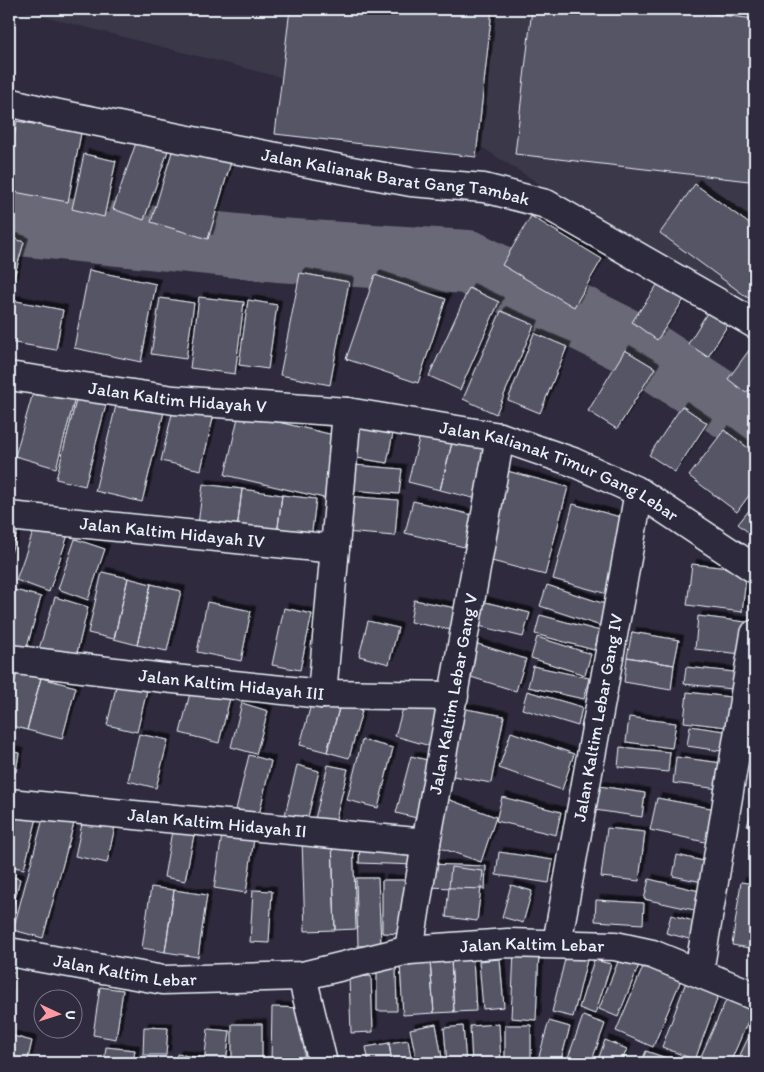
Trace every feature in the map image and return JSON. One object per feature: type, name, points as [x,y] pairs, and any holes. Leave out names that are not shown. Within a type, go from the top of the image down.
[{"type":"street","name":"Jalan Kalianak Barat Gang Tambak","points":[[9,102],[48,112],[228,148],[411,182],[484,188],[546,204],[755,324]]},
{"type":"street","name":"Jalan Kaltim Hidayah V","points":[[9,376],[174,400],[347,412]]},
{"type":"street","name":"Jalan Kalianak Timur Gang Lebar","points":[[347,412],[500,437],[573,462],[639,492],[755,569]]},
{"type":"street","points":[[322,694],[347,412]]},
{"type":"street","name":"Jalan Kaltim Lebar Gang V","points":[[409,950],[426,843],[500,437]]},
{"type":"street","name":"Jalan Kaltim Lebar Gang IV","points":[[557,944],[639,492]]},
{"type":"street","name":"Jalan Kaltim Hidayah IV","points":[[9,516],[335,549]]},
{"type":"street","points":[[699,972],[755,634]]},
{"type":"street","name":"Jalan Kaltim Hidayah III","points":[[9,659],[164,678],[322,694],[454,696]]},
{"type":"street","name":"Jalan Kaltim Hidayah II","points":[[9,803],[426,843]]},
{"type":"street","name":"Jalan Kaltim Lebar","points":[[9,952],[164,980],[302,976],[409,950],[508,943],[615,946],[652,954],[755,996]]},
{"type":"street","points":[[302,976],[322,1063]]},
{"type":"shaded area","points":[[14,9],[755,9],[755,320],[432,116]]},
{"type":"building","points":[[290,9],[492,9],[476,157],[275,134]]},
{"type":"building","points":[[532,9],[671,9],[755,19],[755,130],[749,181],[515,154]]},
{"type":"building","points":[[17,121],[81,133],[68,202],[9,191],[9,165]]},
{"type":"building","points":[[138,137],[169,148],[144,220],[113,209]]},
{"type":"building","points":[[174,145],[231,162],[208,239],[151,222]]},
{"type":"building","points":[[84,154],[116,161],[104,217],[72,209]]},
{"type":"building","points":[[695,184],[755,228],[755,303],[660,233]]},
{"type":"building","points":[[531,216],[602,259],[574,307],[502,265]]},
{"type":"building","points":[[9,237],[24,242],[9,295]]},
{"type":"building","points":[[89,270],[156,284],[141,362],[74,348]]},
{"type":"building","points":[[300,273],[349,282],[330,385],[280,375]]},
{"type":"building","points":[[375,275],[446,299],[418,383],[346,359]]},
{"type":"building","points":[[664,275],[689,292],[657,340],[632,322]]},
{"type":"building","points":[[469,288],[499,302],[460,390],[429,376]]},
{"type":"building","points":[[199,297],[244,302],[235,374],[190,368]]},
{"type":"building","points":[[160,298],[194,303],[186,359],[151,354]]},
{"type":"building","points":[[11,300],[63,310],[56,350],[9,342]]},
{"type":"building","points":[[248,300],[277,305],[268,369],[239,365]]},
{"type":"building","points":[[712,305],[732,318],[708,357],[688,344]]},
{"type":"building","points":[[501,311],[534,325],[496,414],[463,399]]},
{"type":"building","points":[[534,333],[567,347],[540,413],[508,400]]},
{"type":"building","points":[[755,342],[755,381],[746,393],[728,379]]},
{"type":"building","points":[[625,350],[655,368],[617,429],[588,411]]},
{"type":"building","points":[[36,382],[76,394],[56,468],[15,456]]},
{"type":"building","points":[[78,393],[107,401],[85,486],[56,479]]},
{"type":"building","points":[[118,397],[165,408],[142,502],[95,491]]},
{"type":"building","points":[[174,405],[214,414],[201,470],[161,461]]},
{"type":"building","points":[[682,406],[707,423],[675,472],[649,455]]},
{"type":"building","points":[[239,413],[338,436],[324,498],[225,475]]},
{"type":"building","points":[[356,427],[393,433],[387,463],[351,457]]},
{"type":"building","points":[[724,430],[755,453],[755,487],[737,512],[689,476]]},
{"type":"building","points":[[421,431],[453,439],[440,490],[408,482]]},
{"type":"building","points":[[453,439],[493,449],[481,500],[440,490]]},
{"type":"building","points":[[354,465],[402,469],[399,494],[351,490]]},
{"type":"building","points":[[507,471],[568,487],[545,575],[484,559]]},
{"type":"building","points":[[203,484],[242,489],[237,530],[198,525]]},
{"type":"building","points":[[242,489],[282,495],[277,535],[237,530]]},
{"type":"building","points":[[282,495],[316,499],[311,539],[277,535]]},
{"type":"building","points":[[346,496],[398,500],[395,536],[344,532]]},
{"type":"building","points":[[413,501],[485,518],[477,550],[405,533]]},
{"type":"building","points":[[755,503],[755,538],[738,524]]},
{"type":"building","points":[[573,504],[631,520],[611,595],[553,579]]},
{"type":"building","points":[[36,524],[68,535],[49,592],[16,580]]},
{"type":"building","points":[[9,526],[18,530],[9,559]]},
{"type":"building","points":[[75,539],[105,549],[88,600],[58,589]]},
{"type":"building","points":[[692,564],[747,570],[742,612],[687,605]]},
{"type":"building","points":[[102,572],[128,578],[114,639],[88,633]]},
{"type":"building","points":[[128,578],[151,584],[137,645],[114,639]]},
{"type":"building","points":[[151,584],[181,591],[167,651],[137,645]]},
{"type":"building","points":[[547,585],[608,605],[601,626],[540,606]]},
{"type":"building","points":[[15,590],[41,597],[25,654],[9,649],[9,610]]},
{"type":"building","points":[[55,597],[88,607],[75,661],[39,649]]},
{"type":"building","points":[[414,600],[461,609],[457,631],[410,622]]},
{"type":"building","points":[[477,600],[530,613],[523,637],[471,624]]},
{"type":"building","points":[[207,602],[251,611],[241,661],[197,652]]},
{"type":"building","points":[[284,608],[312,614],[300,670],[272,665]]},
{"type":"building","points":[[540,615],[600,631],[594,650],[535,634]]},
{"type":"building","points":[[698,616],[746,622],[742,654],[695,649]]},
{"type":"building","points":[[368,621],[398,628],[389,664],[359,656]]},
{"type":"building","points":[[632,632],[679,640],[674,665],[627,657]]},
{"type":"building","points":[[537,637],[591,654],[585,675],[531,658]]},
{"type":"building","points":[[468,641],[526,659],[516,691],[458,673]]},
{"type":"building","points":[[627,657],[674,665],[671,690],[624,682]]},
{"type":"building","points":[[533,666],[589,678],[584,699],[528,687]]},
{"type":"building","points":[[686,667],[744,673],[742,690],[684,684]]},
{"type":"building","points":[[9,670],[17,672],[9,702]]},
{"type":"building","points":[[17,672],[41,678],[27,730],[9,725],[9,702]]},
{"type":"building","points":[[41,678],[76,687],[62,739],[27,730]]},
{"type":"building","points":[[118,679],[148,686],[137,732],[107,725]]},
{"type":"building","points":[[192,685],[231,694],[219,743],[180,733]]},
{"type":"building","points":[[527,691],[582,707],[578,726],[522,709]]},
{"type":"building","points":[[687,692],[739,698],[735,728],[684,722]]},
{"type":"building","points":[[313,697],[340,705],[327,752],[300,745]]},
{"type":"building","points":[[406,698],[449,711],[437,748],[395,736]]},
{"type":"building","points":[[242,703],[268,711],[256,754],[231,747]]},
{"type":"building","points":[[340,705],[362,711],[349,758],[327,752]]},
{"type":"building","points":[[461,708],[504,716],[491,783],[448,775]]},
{"type":"building","points":[[629,717],[676,723],[672,748],[626,742]]},
{"type":"building","points":[[690,726],[731,732],[728,752],[687,746]]},
{"type":"building","points":[[511,732],[574,754],[562,790],[499,768]]},
{"type":"building","points":[[139,734],[168,740],[156,788],[128,781]]},
{"type":"building","points":[[362,740],[393,748],[378,808],[347,800]]},
{"type":"building","points":[[620,747],[670,752],[668,772],[618,767]]},
{"type":"building","points":[[9,751],[19,753],[16,772],[9,771]]},
{"type":"building","points":[[249,755],[271,761],[257,824],[234,818]]},
{"type":"building","points":[[411,756],[439,763],[425,820],[396,813]]},
{"type":"building","points":[[676,757],[730,764],[727,790],[673,783]]},
{"type":"building","points":[[297,765],[319,771],[306,825],[284,819]]},
{"type":"building","points":[[328,765],[348,769],[334,827],[314,823]]},
{"type":"building","points":[[599,786],[645,793],[642,817],[595,810]]},
{"type":"building","points":[[442,797],[496,817],[481,862],[426,843]]},
{"type":"building","points":[[502,797],[561,812],[556,835],[496,821]]},
{"type":"building","points":[[657,798],[721,810],[714,844],[650,830]]},
{"type":"building","points":[[755,802],[755,828],[747,826]]},
{"type":"building","points":[[15,813],[37,818],[24,869],[9,866],[9,837]]},
{"type":"building","points":[[44,815],[74,823],[43,938],[13,930]]},
{"type":"building","points":[[84,815],[116,822],[107,863],[75,856]]},
{"type":"building","points":[[173,825],[195,830],[185,881],[164,877]]},
{"type":"building","points":[[223,828],[255,832],[246,893],[214,888]]},
{"type":"building","points":[[607,828],[645,832],[639,881],[601,877]]},
{"type":"building","points":[[353,838],[356,929],[335,930],[332,839]]},
{"type":"building","points":[[332,839],[335,930],[305,931],[302,840]]},
{"type":"building","points":[[360,844],[416,846],[416,865],[359,863]]},
{"type":"building","points":[[499,852],[553,860],[549,883],[496,875]]},
{"type":"building","points":[[677,855],[712,863],[707,883],[673,876]]},
{"type":"building","points":[[427,864],[486,866],[485,889],[426,887]]},
{"type":"building","points":[[451,867],[483,871],[477,921],[446,917]]},
{"type":"building","points":[[9,876],[20,879],[9,922]]},
{"type":"building","points":[[356,878],[378,878],[381,945],[358,946]]},
{"type":"building","points":[[649,879],[708,893],[703,912],[644,899]]},
{"type":"building","points":[[382,880],[410,880],[409,934],[382,933]]},
{"type":"building","points":[[741,882],[755,884],[755,949],[732,945]]},
{"type":"building","points":[[511,885],[532,891],[523,923],[502,917]]},
{"type":"building","points":[[151,887],[174,890],[165,952],[142,948]]},
{"type":"building","points":[[174,890],[207,895],[198,957],[165,952]]},
{"type":"building","points":[[253,890],[272,891],[269,943],[250,942]]},
{"type":"building","points":[[596,900],[644,903],[643,924],[595,921]]},
{"type":"building","points":[[671,915],[701,923],[697,941],[666,933]]},
{"type":"building","points":[[514,951],[539,952],[536,1020],[511,1018]]},
{"type":"building","points":[[567,951],[588,956],[573,1017],[552,1012]]},
{"type":"building","points":[[622,952],[641,960],[618,1017],[599,1009]]},
{"type":"building","points":[[473,958],[476,1011],[454,1012],[451,959]]},
{"type":"building","points":[[451,959],[454,1012],[434,1013],[430,961]]},
{"type":"building","points":[[500,959],[504,1007],[483,1009],[479,961]]},
{"type":"building","points":[[594,960],[611,964],[595,1014],[579,1008]]},
{"type":"building","points":[[646,960],[683,975],[653,1047],[616,1031]]},
{"type":"building","points":[[430,961],[434,1013],[403,1015],[400,963]]},
{"type":"building","points":[[396,968],[397,1011],[377,1011],[377,969]]},
{"type":"building","points":[[9,971],[13,971],[9,995]]},
{"type":"building","points":[[690,971],[723,983],[695,1060],[662,1047]]},
{"type":"building","points":[[371,976],[373,1032],[351,1033],[349,977]]},
{"type":"building","points":[[100,987],[123,990],[116,1039],[93,1035]]},
{"type":"building","points":[[731,989],[755,1005],[730,1063],[698,1063]]},
{"type":"building","points":[[272,1007],[305,1008],[304,1063],[271,1063]]},
{"type":"building","points":[[583,1016],[605,1024],[591,1063],[566,1063]]},
{"type":"building","points":[[549,1021],[570,1027],[560,1063],[537,1063]]},
{"type":"building","points":[[232,1024],[262,1024],[262,1063],[232,1063]]},
{"type":"building","points":[[436,1024],[443,1063],[417,1063],[410,1029]]},
{"type":"building","points":[[499,1024],[501,1063],[472,1063],[470,1026]]},
{"type":"building","points":[[755,1024],[755,1062],[740,1055]]},
{"type":"building","points":[[505,1025],[531,1025],[531,1063],[505,1063]]},
{"type":"building","points":[[463,1026],[466,1063],[447,1063],[444,1028]]},
{"type":"building","points":[[144,1027],[168,1028],[166,1055],[143,1055]]},
{"type":"building","points":[[208,1029],[230,1031],[226,1063],[204,1063]]},
{"type":"building","points":[[9,1035],[32,1041],[27,1063],[9,1063]]},
{"type":"building","points":[[408,1040],[412,1063],[392,1063],[389,1043]]},
{"type":"building","points":[[605,1040],[627,1049],[621,1063],[597,1063]]},
{"type":"building","points":[[389,1043],[392,1063],[369,1063],[366,1047]]},
{"type":"building","points":[[106,1047],[135,1050],[133,1063],[104,1063]]},
{"type":"building","points":[[646,1051],[672,1060],[671,1063],[641,1063]]},
{"type":"building","points":[[177,1054],[200,1058],[199,1063],[175,1063]]},
{"type":"waterway","points":[[9,221],[18,224],[278,250],[468,262],[633,344],[755,424]]}]
